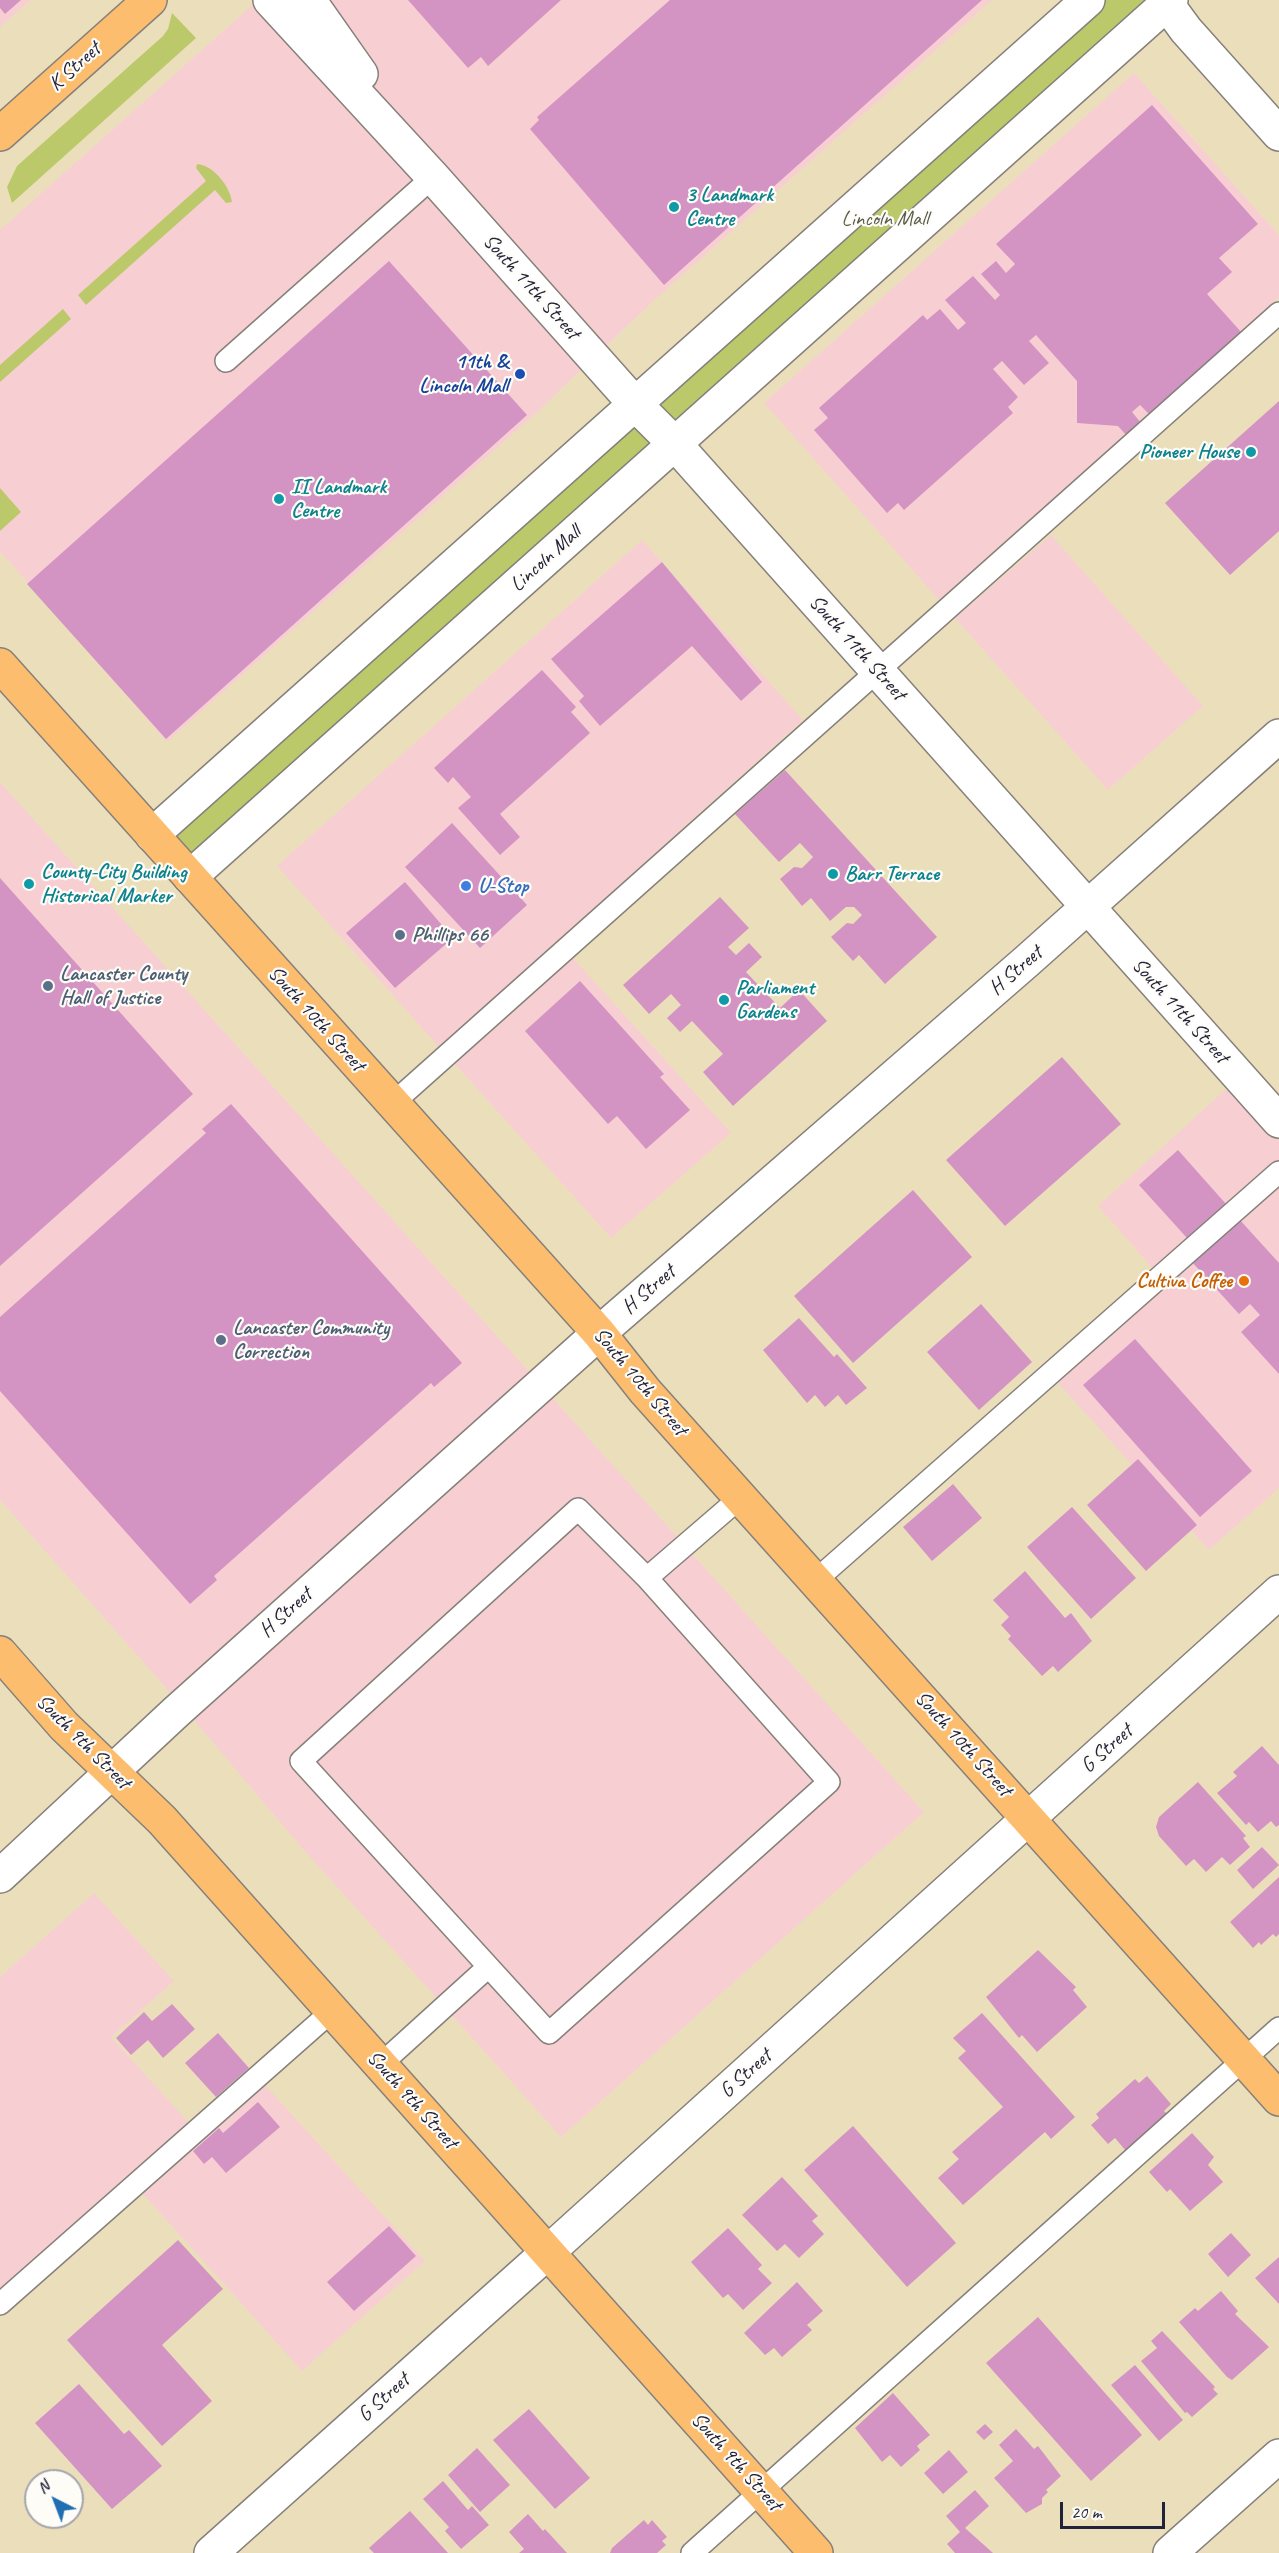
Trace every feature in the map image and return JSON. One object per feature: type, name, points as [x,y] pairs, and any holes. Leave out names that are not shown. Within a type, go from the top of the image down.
[{"type":"main road","name":"K Street","points":[[0,134],[150,0]]},
{"type":"main road","name":"South 10th Street","points":[[0,665],[599,1333],[645,1391],[1279,2099]]},
{"type":"main road","name":"South 9th Street","points":[[0,1653],[64,1726],[162,1820],[816,2553]]},
{"type":"street","name":"South 11th Street","points":[[270,0],[433,177],[635,404],[675,444],[1279,1121]]},
{"type":"street","name":"South 11th Street","points":[[309,0],[433,177]]},
{"type":"street","points":[[152,835],[1088,0]]},
{"type":"street","points":[[1167,1],[1186,30],[1279,134]]},
{"type":"street","name":"Lincoln Mall","points":[[190,877],[1167,1]]},
{"type":"street","name":"H Street","points":[[0,1876],[111,1771],[599,1333],[1087,907],[1279,736]]},
{"type":"street","name":"G Street","points":[[211,2553],[1279,1592]]},
{"type":"street","points":[[1170,2553],[1279,2456]]},
{"type":"lane","points":[[226,361],[433,177]]},
{"type":"lane","points":[[392,1104],[1279,313]]},
{"type":"lane","points":[[816,1580],[1279,1172]]},
{"type":"lane","points":[[646,1578],[741,1497]]},
{"type":"lane","points":[[578,1509],[646,1578],[829,1782],[549,2033],[487,1968],[301,1761],[578,1509]]},
{"type":"lane","points":[[380,2065],[487,1968]]},
{"type":"lane","points":[[0,2304],[332,2011]]},
{"type":"lane","points":[[692,2553],[1279,2028]]},
{"type":"shaded area","points":[[0,0],[31,0],[0,27]]},
{"type":"shaded area","points":[[258,0],[992,0],[650,304],[535,414],[167,742],[0,551],[0,230]]},
{"type":"shaded area","points":[[1134,73],[1279,235],[1279,297],[939,600],[764,403]]},
{"type":"shaded area","points":[[1051,535],[1203,706],[1108,790],[955,618]]},
{"type":"shaded area","points":[[642,540],[803,720],[439,1047],[277,866]]},
{"type":"shaded area","points":[[0,782],[924,1812],[561,2137],[302,1848],[182,1706],[0,1500]]},
{"type":"shaded area","points":[[573,958],[731,1133],[611,1238],[455,1064]]},
{"type":"shaded area","points":[[1239,1077],[1279,1121],[1279,1488],[1209,1550],[1050,1374],[1160,1277],[1098,1206]]},
{"type":"shaded area","points":[[94,1893],[174,1981],[111,2037],[190,2124],[0,2292],[0,1977]]},
{"type":"shaded area","points":[[265,2085],[425,2261],[302,2371],[143,2194]]},
{"type":"green space","name":"Lincoln Mall","points":[[1088,0],[1171,0],[190,877],[152,835]]},
{"type":"green space","points":[[172,13],[196,38],[12,203],[7,187],[17,166],[163,36],[168,29]]},
{"type":"green space","points":[[197,164],[209,168],[220,177],[228,189],[232,202],[226,203],[215,190],[86,305],[78,295],[206,181],[196,168]]},
{"type":"green space","points":[[63,309],[71,319],[0,382],[0,365]]},
{"type":"green space","points":[[0,488],[21,512],[0,531]]},
{"type":"building","points":[[0,0],[21,0],[5,14],[0,8]]},
{"type":"building","points":[[408,0],[561,0],[488,66],[481,57],[468,68]]},
{"type":"building","name":"3 Landmark Centre","points":[[670,0],[982,0],[664,285],[530,129],[539,120],[537,117]]},
{"type":"building","points":[[1152,105],[1258,224],[1219,258],[1232,272],[1207,294],[1242,333],[1150,415],[1140,405],[1132,412],[1141,423],[1127,436],[1118,426],[1077,423],[1077,381],[1036,335],[1029,341],[1049,363],[1024,385],[1002,361],[993,369],[1018,397],[1008,407],[1013,413],[904,510],[898,503],[887,513],[814,430],[828,418],[819,408],[923,315],[927,320],[940,309],[958,330],[966,323],[945,300],[973,276],[995,300],[1000,295],[981,274],[996,261],[1006,273],[1015,264],[996,244]]},
{"type":"building","name":"II Landmark Centre","points":[[389,261],[527,415],[166,739],[27,584]]},
{"type":"building","name":"Pioneer House","points":[[1279,401],[1279,531],[1230,575],[1165,503]]},
{"type":"building","points":[[662,562],[762,682],[741,701],[692,646],[600,726],[579,701],[584,696],[551,659]]},
{"type":"building","points":[[542,670],[576,707],[571,712],[590,733],[500,814],[520,837],[500,855],[458,808],[471,797],[453,777],[448,783],[434,768]]},
{"type":"building","name":"Barr Terrace","points":[[785,770],[937,937],[885,984],[859,955],[853,961],[831,937],[847,923],[853,924],[862,915],[854,907],[846,907],[830,921],[811,898],[802,906],[780,879],[794,867],[802,868],[813,857],[800,843],[779,862],[735,814]]},
{"type":"building","name":"U-Stop","points":[[452,823],[527,905],[480,948],[405,867]]},
{"type":"building","name":"Lancaster County Hall of Justice","points":[[0,878],[193,1094],[0,1266]]},
{"type":"building","name":"Phillips 66","points":[[405,882],[453,938],[395,988],[346,933]]},
{"type":"building","name":"Parliament Gardens","points":[[720,897],[749,928],[728,947],[736,955],[749,943],[762,957],[746,972],[780,1008],[799,990],[827,1021],[733,1106],[703,1072],[723,1054],[692,1021],[680,1032],[667,1018],[681,1005],[671,994],[649,1014],[623,985]]},
{"type":"building","points":[[580,981],[664,1074],[660,1077],[690,1110],[646,1149],[617,1116],[608,1124],[525,1031]]},
{"type":"building","points":[[1062,1057],[1121,1124],[1005,1226],[946,1160]]},
{"type":"building","name":"Lancaster Community Correction","points":[[231,1104],[462,1363],[434,1387],[431,1383],[214,1576],[217,1580],[190,1604],[0,1391],[0,1317],[206,1133],[202,1129]]},
{"type":"building","points":[[1178,1150],[1226,1204],[1187,1238],[1139,1185]]},
{"type":"building","points":[[913,1190],[972,1257],[853,1363],[794,1296]]},
{"type":"building","name":"Cultiva Coffee","points":[[1239,1219],[1279,1263],[1279,1374],[1241,1332],[1260,1315],[1250,1304],[1239,1314],[1192,1262]]},
{"type":"building","points":[[981,1304],[1032,1362],[979,1410],[927,1352]]},
{"type":"building","points":[[799,1318],[834,1357],[837,1354],[867,1388],[846,1405],[838,1395],[825,1407],[815,1395],[807,1403],[763,1350]]},
{"type":"building","points":[[1135,1339],[1252,1471],[1200,1517],[1083,1385]]},
{"type":"building","points":[[1138,1459],[1197,1525],[1146,1571],[1087,1505]]},
{"type":"building","points":[[953,1484],[982,1518],[932,1561],[903,1527]]},
{"type":"building","points":[[1072,1507],[1136,1578],[1091,1619],[1027,1547]]},
{"type":"building","points":[[1025,1571],[1065,1618],[1071,1613],[1092,1641],[1058,1672],[1053,1666],[1042,1676],[1008,1639],[1011,1636],[1001,1625],[1009,1617],[993,1600]]},
{"type":"building","points":[[1262,1746],[1279,1765],[1279,1825],[1276,1827],[1271,1821],[1258,1832],[1249,1822],[1246,1825],[1217,1793],[1237,1776],[1233,1772]]},
{"type":"building","points":[[1198,1782],[1246,1836],[1243,1838],[1250,1847],[1230,1865],[1222,1857],[1206,1872],[1194,1859],[1186,1866],[1159,1836],[1156,1827],[1159,1817]]},
{"type":"building","points":[[1262,1847],[1279,1865],[1253,1889],[1237,1870]]},
{"type":"building","points":[[1279,1877],[1279,1934],[1276,1937],[1273,1934],[1261,1945],[1259,1942],[1253,1948],[1230,1922]]},
{"type":"building","points":[[1038,1950],[1076,1987],[1073,1990],[1087,2007],[1037,2052],[1022,2035],[1019,2038],[986,1997]]},
{"type":"building","points":[[172,2004],[195,2029],[163,2058],[148,2040],[131,2055],[116,2038],[144,2012],[152,2021]]},
{"type":"building","points":[[982,2013],[1075,2117],[1051,2139],[1045,2132],[963,2205],[938,2178],[959,2159],[952,2152],[1003,2107],[958,2058],[966,2051],[953,2038]]},
{"type":"building","points":[[218,2033],[249,2068],[216,2097],[185,2063]]},
{"type":"building","points":[[1147,2076],[1171,2104],[1164,2111],[1168,2115],[1126,2151],[1115,2138],[1108,2144],[1091,2125],[1099,2118],[1096,2114],[1135,2079],[1139,2083]]},
{"type":"building","points":[[258,2102],[280,2127],[226,2173],[212,2157],[204,2164],[193,2151],[219,2128],[223,2133]]},
{"type":"building","points":[[853,2126],[956,2243],[907,2287],[804,2170]]},
{"type":"building","points":[[1192,2133],[1214,2157],[1208,2165],[1223,2182],[1190,2211],[1170,2189],[1167,2192],[1149,2172]]},
{"type":"building","points":[[782,2177],[818,2216],[812,2221],[824,2234],[799,2258],[785,2244],[777,2251],[742,2215]]},
{"type":"building","points":[[389,2226],[416,2256],[354,2311],[327,2282]]},
{"type":"building","points":[[728,2228],[762,2265],[758,2269],[772,2283],[743,2310],[728,2294],[723,2298],[691,2262]]},
{"type":"building","points":[[1231,2233],[1251,2255],[1228,2277],[1208,2254]]},
{"type":"building","points":[[178,2240],[223,2289],[162,2345],[212,2401],[162,2446],[67,2340]]},
{"type":"building","points":[[1279,2257],[1279,2304],[1255,2278]]},
{"type":"building","points":[[797,2282],[823,2311],[807,2325],[812,2330],[782,2357],[774,2348],[765,2355],[744,2333]]},
{"type":"building","points":[[1221,2291],[1238,2311],[1235,2314],[1269,2347],[1232,2380],[1179,2322],[1195,2308],[1198,2311]]},
{"type":"building","points":[[1038,2317],[1142,2435],[1091,2481],[986,2363]]},
{"type":"building","points":[[1162,2331],[1215,2387],[1213,2389],[1218,2394],[1192,2417],[1187,2412],[1185,2413],[1141,2361],[1157,2348],[1151,2341]]},
{"type":"building","points":[[1135,2365],[1183,2420],[1159,2441],[1111,2385]]},
{"type":"building","points":[[79,2384],[124,2434],[129,2430],[162,2466],[112,2509],[84,2478],[84,2469],[76,2469],[35,2423]]},
{"type":"building","points":[[893,2393],[930,2435],[917,2446],[920,2450],[901,2467],[890,2455],[882,2462],[855,2428]]},
{"type":"building","points":[[529,2409],[590,2478],[555,2509],[493,2440]]},
{"type":"building","points":[[985,2424],[993,2432],[984,2440],[976,2432]]},
{"type":"building","points":[[1016,2429],[1034,2449],[1038,2446],[1061,2476],[1046,2490],[1048,2492],[1042,2498],[1042,2504],[1026,2513],[994,2478],[1013,2461],[999,2445]]},
{"type":"building","points":[[477,2448],[510,2485],[480,2512],[448,2475]]},
{"type":"building","points":[[949,2450],[968,2472],[943,2494],[924,2473]]},
{"type":"building","points":[[443,2481],[468,2510],[472,2506],[489,2525],[461,2549],[445,2531],[449,2527],[423,2499]]},
{"type":"building","points":[[975,2490],[989,2506],[965,2528],[993,2553],[955,2553],[947,2544],[960,2532],[946,2516]]},
{"type":"building","points":[[410,2511],[448,2553],[374,2553],[369,2548]]},
{"type":"building","points":[[528,2514],[567,2553],[519,2553],[524,2549],[509,2532]]},
{"type":"building","points":[[644,2520],[648,2525],[652,2520],[667,2537],[662,2541],[666,2545],[657,2553],[610,2553],[612,2548]]},
{"type":"place","name":"3 Landmark Centre","points":[[674,207]]},
{"type":"place","name":"11th & Lincoln Mall","points":[[520,374]]},
{"type":"place","name":"Pioneer House","points":[[1251,452]]},
{"type":"place","name":"II Landmark Centre","points":[[279,499]]},
{"type":"place","name":"Barr Terrace","points":[[833,874]]},
{"type":"place","name":"County-City Building Historical Marker","points":[[29,884]]},
{"type":"place","name":"U-Stop","points":[[466,886]]},
{"type":"place","name":"Phillips 66","points":[[400,935]]},
{"type":"place","name":"Lancaster County Hall of Justice","points":[[48,986]]},
{"type":"place","name":"Parliament Gardens","points":[[724,1000]]},
{"type":"place","name":"Cultiva Coffee","points":[[1244,1281]]},
{"type":"place","name":"Lancaster Community Correction","points":[[221,1340]]}]
